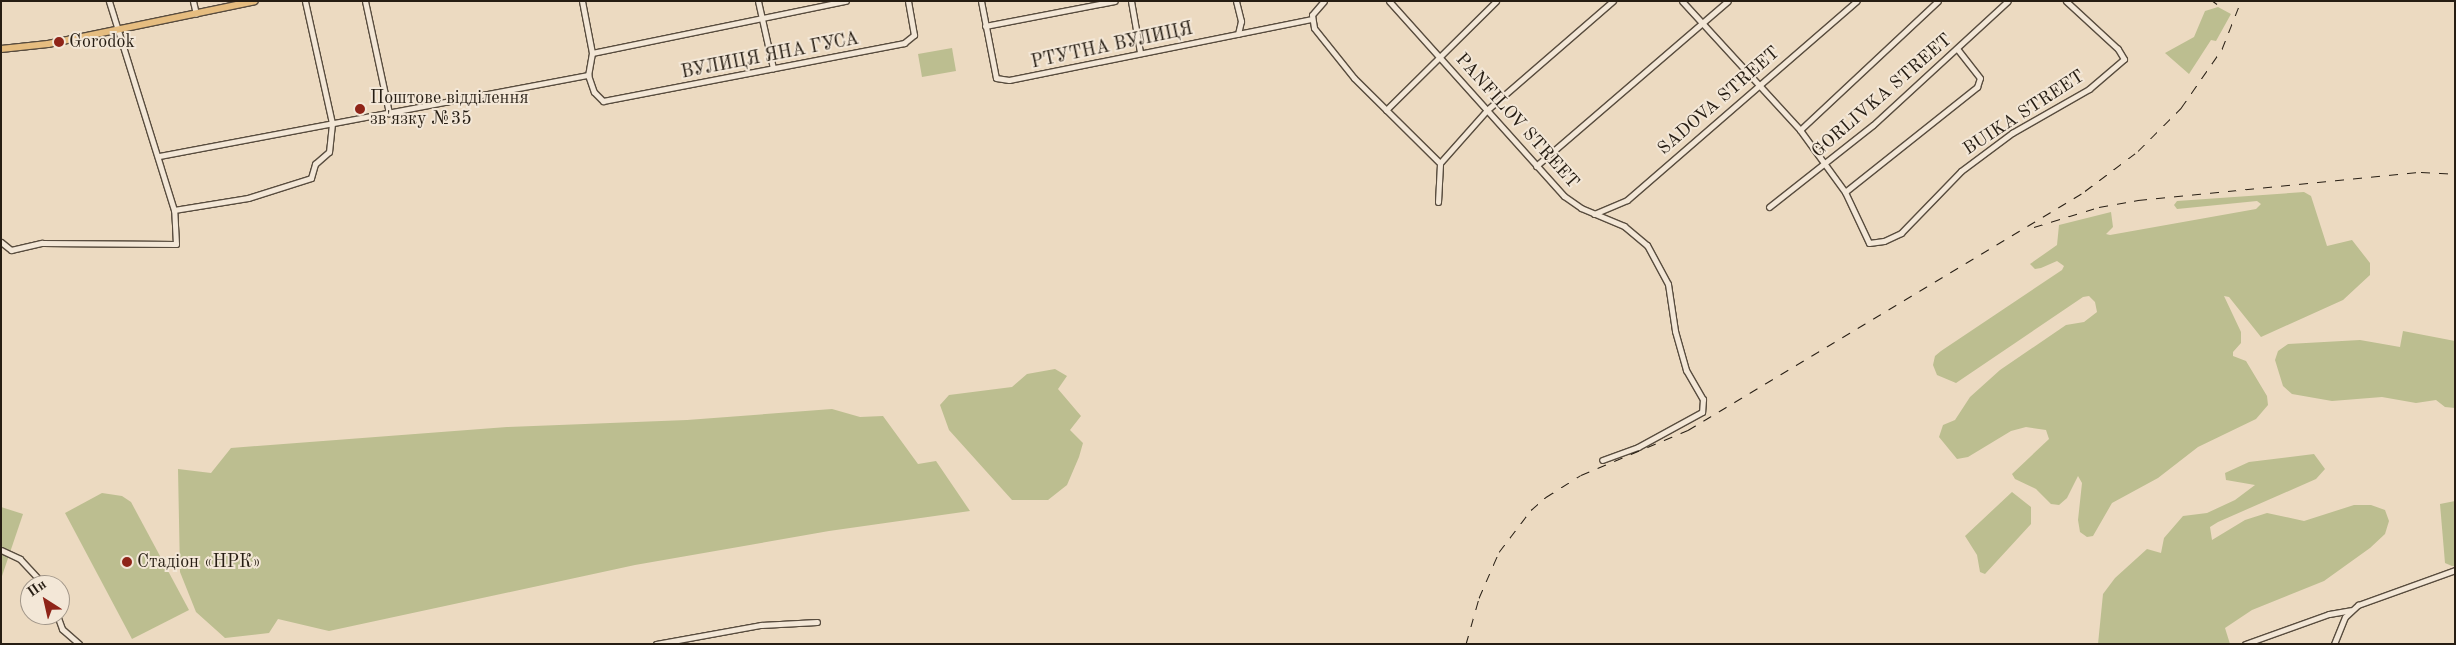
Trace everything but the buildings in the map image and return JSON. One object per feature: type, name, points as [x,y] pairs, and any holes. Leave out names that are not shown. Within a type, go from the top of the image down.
[{"type":"main road","points":[[1,49],[48,44],[255,1]]},
{"type":"street","points":[[1,242],[11,250],[42,243],[176,244],[174,210],[159,156],[109,1]]},
{"type":"street","points":[[193,1],[196,14]]},
{"type":"street","points":[[174,210],[248,198],[312,178],[315,164],[329,152],[332,123],[305,1]]},
{"type":"street","points":[[365,1],[389,113]]},
{"type":"street","points":[[159,156],[588,75],[592,53],[582,1]]},
{"type":"street","points":[[758,1],[773,68]]},
{"type":"street","points":[[592,53],[846,1]]},
{"type":"street","name":"ВУЛИЦЯ ЯНА ГУСА","points":[[588,75],[594,92],[603,101],[904,43],[914,35],[908,1]]},
{"type":"street","name":"РТУТНА ВУЛИЦЯ","points":[[980,1],[996,78],[1009,80],[1054,74],[1140,52],[1311,20]]},
{"type":"street","points":[[985,26],[1116,1]]},
{"type":"street","points":[[1131,1],[1140,52]]},
{"type":"street","points":[[1236,1],[1241,21],[1238,34]]},
{"type":"street","points":[[1324,1],[1311,20],[1346,70],[1440,163]]},
{"type":"street","name":"PANFILOV STREET","points":[[1389,1],[1564,196],[1594,214],[1624,226],[1647,245],[1668,284],[1674,331],[1686,370],[1703,399],[1702,412],[1638,447],[1602,460]]},
{"type":"street","points":[[1386,110],[1439,55],[1496,1]]},
{"type":"street","points":[[1438,202],[1440,163],[1487,110],[1613,1]]},
{"type":"street","points":[[1682,1],[1800,130],[1845,192],[1977,87],[1980,78],[1957,49]]},
{"type":"street","points":[[1536,166],[1728,1]]},
{"type":"street","name":"SADOVA STREET","points":[[1594,214],[1627,200],[1857,1]]},
{"type":"street","points":[[1800,130],[1938,1]]},
{"type":"street","name":"GORLIVKA STREET","points":[[1769,207],[1825,164],[1957,49],[2008,1]]},
{"type":"street","name":"BUIKA STREET","points":[[1845,192],[1869,242],[1884,242],[1901,233],[1962,171],[2012,133],[2089,89],[2124,59],[2118,49],[2066,1]]},
{"type":"street","points":[[1,550],[20,559],[35,575]]},
{"type":"street","points":[[2245,644],[2329,614],[2351,610],[2366,601],[2455,570]]},
{"type":"street","points":[[2334,644],[2351,610]]},
{"type":"street","points":[[656,644],[761,625],[817,622]]},
{"type":"street","points":[[61,625],[62,629],[79,644]]},
{"type":"green space","points":[[2218,7],[2231,14],[2216,41],[2211,40],[2189,74],[2165,53],[2194,37],[2205,11]]},
{"type":"green space","points":[[952,48],[956,71],[922,77],[918,54]]},
{"type":"green space","points":[[2304,192],[2311,196],[2327,246],[2352,240],[2370,263],[2370,275],[2343,300],[2261,337],[2229,297],[2224,296],[2241,332],[2241,343],[2233,352],[2233,356],[2246,361],[2267,396],[2268,405],[2256,419],[2198,447],[2158,478],[2112,503],[2093,536],[2087,537],[2080,532],[2078,520],[2082,483],[2078,476],[2067,498],[2059,505],[2051,504],[2036,489],[2015,479],[2012,474],[2049,439],[2046,430],[2026,427],[2011,431],[1968,457],[1957,459],[1939,437],[1943,425],[1955,420],[1970,397],[2000,370],[2066,325],[2084,322],[2097,312],[2095,302],[2089,296],[2083,297],[1956,383],[1937,375],[1933,365],[1935,356],[2062,270],[2064,266],[2057,261],[2035,269],[2030,264],[2057,245],[2059,225],[2111,212],[2113,227],[2106,234],[2110,235],[2256,209],[2261,204],[2257,201],[2177,209],[2174,205],[2177,201]]},
{"type":"green space","points":[[2403,331],[2455,341],[2455,408],[2445,407],[2436,400],[2416,403],[2382,397],[2332,401],[2292,394],[2283,386],[2275,360],[2278,351],[2288,344],[2360,340],[2400,347]]},
{"type":"green space","points":[[1055,369],[1067,376],[1058,389],[1081,416],[1070,430],[1083,443],[1079,457],[1067,485],[1048,500],[1012,500],[949,430],[940,405],[949,395],[1012,387],[1027,374]]},
{"type":"green space","points":[[832,409],[860,417],[883,416],[918,464],[936,461],[970,511],[829,531],[635,565],[329,631],[278,619],[269,633],[225,638],[196,612],[180,572],[178,469],[211,473],[231,448],[507,427],[687,420]]},
{"type":"green space","points":[[2314,454],[2325,469],[2316,479],[2218,522],[2210,527],[2212,540],[2245,520],[2267,513],[2304,521],[2354,505],[2371,505],[2385,510],[2389,521],[2385,534],[2370,548],[2324,581],[2252,610],[2225,628],[2230,644],[2098,644],[2103,594],[2115,578],[2147,549],[2161,553],[2164,538],[2183,516],[2207,513],[2235,500],[2255,485],[2226,480],[2225,473],[2249,462]]},
{"type":"green space","points":[[2012,492],[2031,507],[2031,524],[1985,574],[1980,572],[1977,555],[1965,536]]},
{"type":"green space","name":"Стадіон «НРК»","points":[[102,493],[122,496],[131,502],[189,610],[132,639],[65,513]]},
{"type":"green space","points":[[2455,501],[2455,566],[2452,566],[2445,563],[2440,504]]},
{"type":"green space","points":[[1,507],[23,514],[1,579]]},
{"type":"railway","points":[[2213,1],[2217,4]]},
{"type":"railway","points":[[1466,644],[1479,598],[1499,552],[1531,510],[1546,497],[1581,475],[1688,430],[2085,191],[2138,151],[2181,108],[2222,49],[2241,1]]},
{"type":"railway","points":[[2034,227],[2099,207],[2138,200],[2421,172],[2455,174]]},
{"type":"place","name":"Gorodok","points":[[59,42]]},
{"type":"place","name":"Поштове відділення зв'язку №35","points":[[360,109]]},
{"type":"place","name":"Стадіон «НРК»","points":[[127,562]]}]
